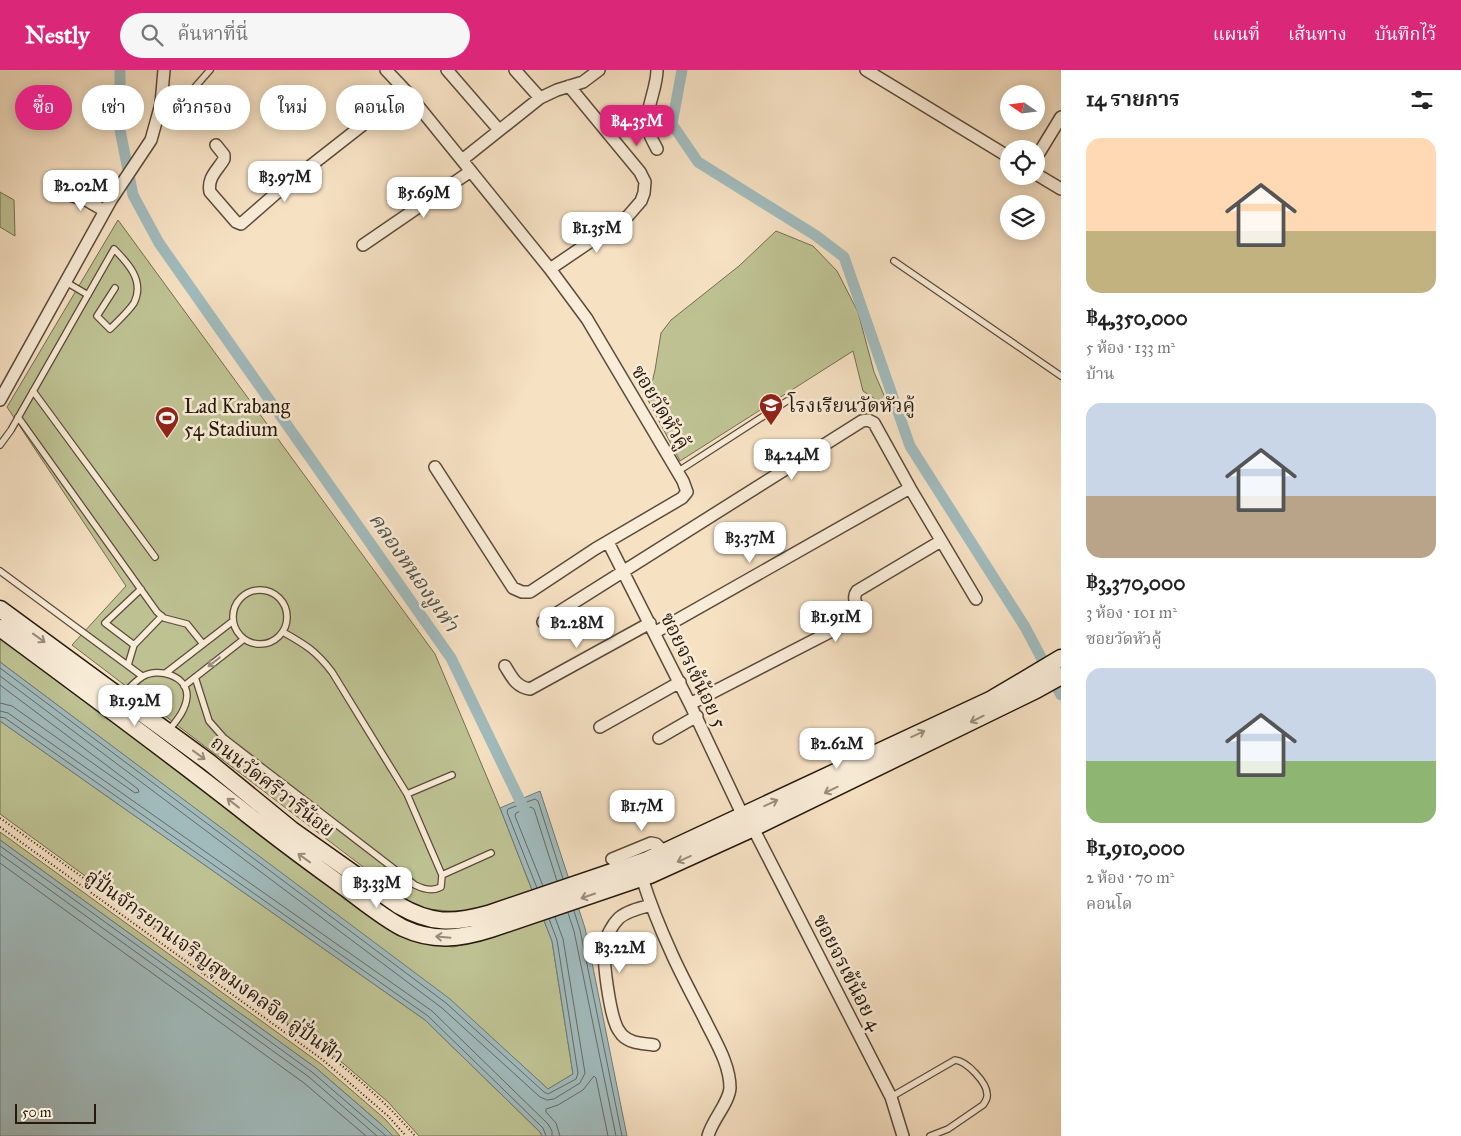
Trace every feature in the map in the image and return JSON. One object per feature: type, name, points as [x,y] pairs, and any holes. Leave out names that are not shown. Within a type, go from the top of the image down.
[{"type":"main road","name":"ถนนวัดศรีวารีน้อย","points":[[0,609],[210,763],[292,830],[398,905],[414,914],[430,919],[449,922],[490,922]]},
{"type":"main road","name":"ถนนวัดศรีวารีน้อย","points":[[0,628],[158,744],[283,843],[377,912],[402,927],[418,933],[451,938],[469,936],[490,922],[635,875],[1031,685],[1060,676]]},
{"type":"main road","name":"ถนนวัดศรีวารีน้อย","points":[[1031,685],[1061,658]]},
{"type":"main road","name":"ถนนวัดศรีวารีน้อย","points":[[635,875],[664,852],[748,822]]},
{"type":"street","points":[[163,85],[164,70]]},
{"type":"street","name":"ซอยวัดหัวคู้","points":[[386,70],[400,85]]},
{"type":"street","points":[[447,70],[499,130]]},
{"type":"street","points":[[515,70],[540,98]]},
{"type":"street","points":[[462,160],[540,98],[583,82],[599,70]]},
{"type":"street","points":[[657,70],[647,125],[657,149]]},
{"type":"street","points":[[866,70],[1000,152]]},
{"type":"street","points":[[550,269],[628,216],[641,202],[645,182],[640,172],[569,86]]},
{"type":"street","name":"ซอยวัดหัวคู้","points":[[424,113],[550,269],[587,319],[687,492],[682,498],[530,592],[513,588],[436,468]]},
{"type":"street","points":[[1045,143],[1061,117]]},
{"type":"street","points":[[0,400],[111,200],[151,140],[154,129]]},
{"type":"street","points":[[216,145],[224,155],[224,159],[210,179],[210,192],[236,222],[241,224],[281,189],[356,130]]},
{"type":"street","points":[[363,245],[471,171]]},
{"type":"street","points":[[1045,179],[1061,189]]},
{"type":"street","points":[[66,194],[86,200],[105,211]]},
{"type":"street","points":[[543,622],[862,421],[868,420],[874,423],[976,599]]},
{"type":"street","points":[[505,666],[517,684],[530,690],[652,628],[910,488]]},
{"type":"street","points":[[690,704],[858,618],[860,611],[854,600],[854,595],[857,591],[941,541]]},
{"type":"street","name":"ซอยจรเข้น้อย 5","points":[[608,542],[680,682],[748,822]]},
{"type":"street","points":[[600,727],[680,682]]},
{"type":"street","points":[[659,738],[697,716]]},
{"type":"street","name":"ซอยจรเข้น้อย 4","points":[[748,822],[891,1097],[903,1136]]},
{"type":"street","points":[[612,859],[651,843],[656,844],[664,852]]},
{"type":"street","points":[[635,875],[651,905],[671,953],[723,1056],[730,1088],[728,1097],[710,1128],[708,1136]]},
{"type":"street","points":[[651,905],[626,913],[618,919],[610,931],[605,944],[604,956],[616,1027],[624,1036],[634,1042],[654,1045]]},
{"type":"lane","points":[[197,85],[210,70]]},
{"type":"lane","points":[[0,445],[114,249],[128,262],[138,282],[134,302],[110,329],[97,316],[115,288]]},
{"type":"lane","points":[[894,261],[1061,376]]},
{"type":"lane","points":[[66,282],[88,295]]},
{"type":"lane","points":[[33,391],[155,557]]},
{"type":"lane","points":[[677,472],[788,401]]},
{"type":"lane","points":[[18,417],[162,616],[171,621],[187,624],[203,644]]},
{"type":"lane","points":[[0,572],[142,676]]},
{"type":"lane","points":[[134,645],[105,623],[141,589]]},
{"type":"lane","points":[[261,589],[272,592],[281,599],[287,610],[287,621],[283,632],[275,640],[265,644],[254,644],[244,639],[237,631],[233,621],[234,609],[240,598],[249,591],[261,589]]},
{"type":"lane","points":[[128,665],[134,645],[162,616]]},
{"type":"lane","points":[[121,697],[142,676],[152,672],[167,672],[233,621]]},
{"type":"lane","points":[[195,678],[209,722],[224,738],[415,885],[422,888],[436,889],[441,887],[442,875],[407,794],[332,672],[310,647],[283,632]]},
{"type":"lane","points":[[184,686],[244,639]]},
{"type":"lane","points":[[167,672],[184,686],[187,694],[185,707],[167,732]]},
{"type":"lane","points":[[407,794],[452,775]]},
{"type":"lane","points":[[442,875],[491,853]]},
{"type":"lane","points":[[891,1097],[955,1060],[968,1065],[988,1092],[986,1100],[983,1105],[948,1129],[930,1136]]},
{"type":"path","points":[[0,818],[313,1043],[386,1104],[415,1136]]},
{"type":"path","name":"ลู่ปั่นจักรยานเจริญสุขมงคลจิต ลู่ปั่นฟ้า","points":[[0,827],[323,1060],[388,1116],[406,1136]]},
{"type":"green space","points":[[0,192],[14,200],[15,236],[0,227]]},
{"type":"green space","points":[[118,220],[435,654],[500,808],[552,941],[573,1074],[548,1089],[449,999],[0,662],[0,632],[414,940],[453,947],[495,937],[484,907],[460,912],[417,908],[72,645],[126,586],[7,407]]},
{"type":"green space","points":[[776,231],[813,246],[837,271],[858,312],[874,372],[890,409],[863,391],[853,351],[680,461],[648,400],[661,333],[671,320],[739,266]]},
{"type":"green space","points":[[0,721],[425,1020],[542,1136],[419,1136],[388,1102],[344,1064],[0,814]]},
{"type":"green space","points":[[0,832],[321,1064],[385,1119],[400,1136],[393,1136],[316,1068],[0,840]]},
{"type":"water","points":[[0,662],[450,999],[548,1089],[573,1074],[552,941],[500,808],[540,791],[585,928],[627,1136],[542,1136],[425,1020],[0,721]]},
{"type":"water","points":[[0,840],[316,1068],[393,1136],[0,1136]]},
{"type":"waterway","name":"คลองหนองงูเห่า","points":[[120,70],[120,130],[133,195],[159,243],[451,658],[526,813]]},
{"type":"waterway","points":[[682,70],[672,124],[698,162],[815,235],[844,257],[910,446],[1025,627],[1061,695]]},
{"type":"place","name":"โรงเรียนวัดหัวคู้","points":[[771,426]]},
{"type":"place","name":"Lad Krabang 54 Stadium","points":[[167,439]]}]
